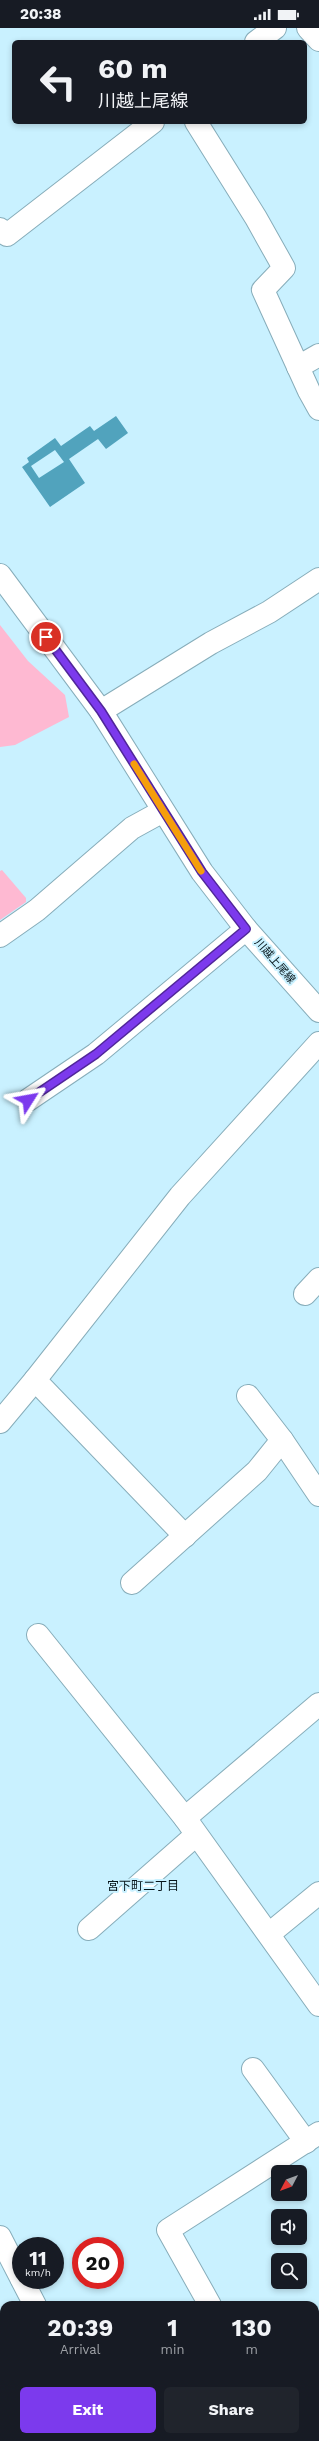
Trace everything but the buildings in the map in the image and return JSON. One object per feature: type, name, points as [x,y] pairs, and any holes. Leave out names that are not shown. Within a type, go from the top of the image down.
[{"type":"street","points":[[259,40],[275,28]]},
{"type":"street","points":[[308,28],[319,40]]},
{"type":"street","points":[[0,229],[7,235],[150,124]]},
{"type":"street","points":[[197,124],[256,218],[284,268],[263,290],[319,409]]},
{"type":"street","points":[[298,367],[319,355]]},
{"type":"street","name":"川越上尾線","points":[[0,575],[101,711],[202,872],[246,929],[319,1011]]},
{"type":"street","points":[[101,711],[211,643],[269,612],[319,579]]},
{"type":"street","points":[[0,936],[37,910],[132,828],[163,811]]},
{"type":"street","points":[[28,1100],[96,1054],[246,929]]},
{"type":"street","points":[[0,1422],[35,1380],[180,1196],[319,1043]]},
{"type":"street","points":[[35,1380],[185,1536]]},
{"type":"street","points":[[248,1396],[282,1440],[319,1495]]},
{"type":"street","points":[[132,1583],[257,1471],[282,1440]]},
{"type":"street","points":[[38,1635],[191,1826],[319,2006]]},
{"type":"street","points":[[89,1929],[191,1826],[319,1704]]},
{"type":"street","points":[[268,1934],[319,1894]]},
{"type":"street","points":[[208,2301],[168,2230],[312,2138],[253,2069]]},
{"type":"street","points":[[0,2237],[12,2260]]},
{"type":"street","points":[[27,2289],[33,2301]]},
{"type":"shaded area","points":[[0,625],[28,661],[65,695],[69,717],[15,745],[0,747]]},
{"type":"shaded area","points":[[2,870],[26,898],[26,902],[0,920],[0,871]]},
{"type":"water","points":[[116,416],[128,433],[106,449],[98,439],[69,459],[85,483],[50,507],[22,467],[29,462],[27,458],[55,438],[61,446],[90,426],[94,431]],"holes":[[[55,450],[64,462],[39,478],[31,466]]]},
{"type":"slow traffic","points":[[134,764],[201,871]]},
{"type":"district","name":"宮下町二丁目","points":[[143,1886]]},
{"type":"route","points":[[28,1100],[96,1054],[246,929],[202,872],[101,711],[46,637]]}]
